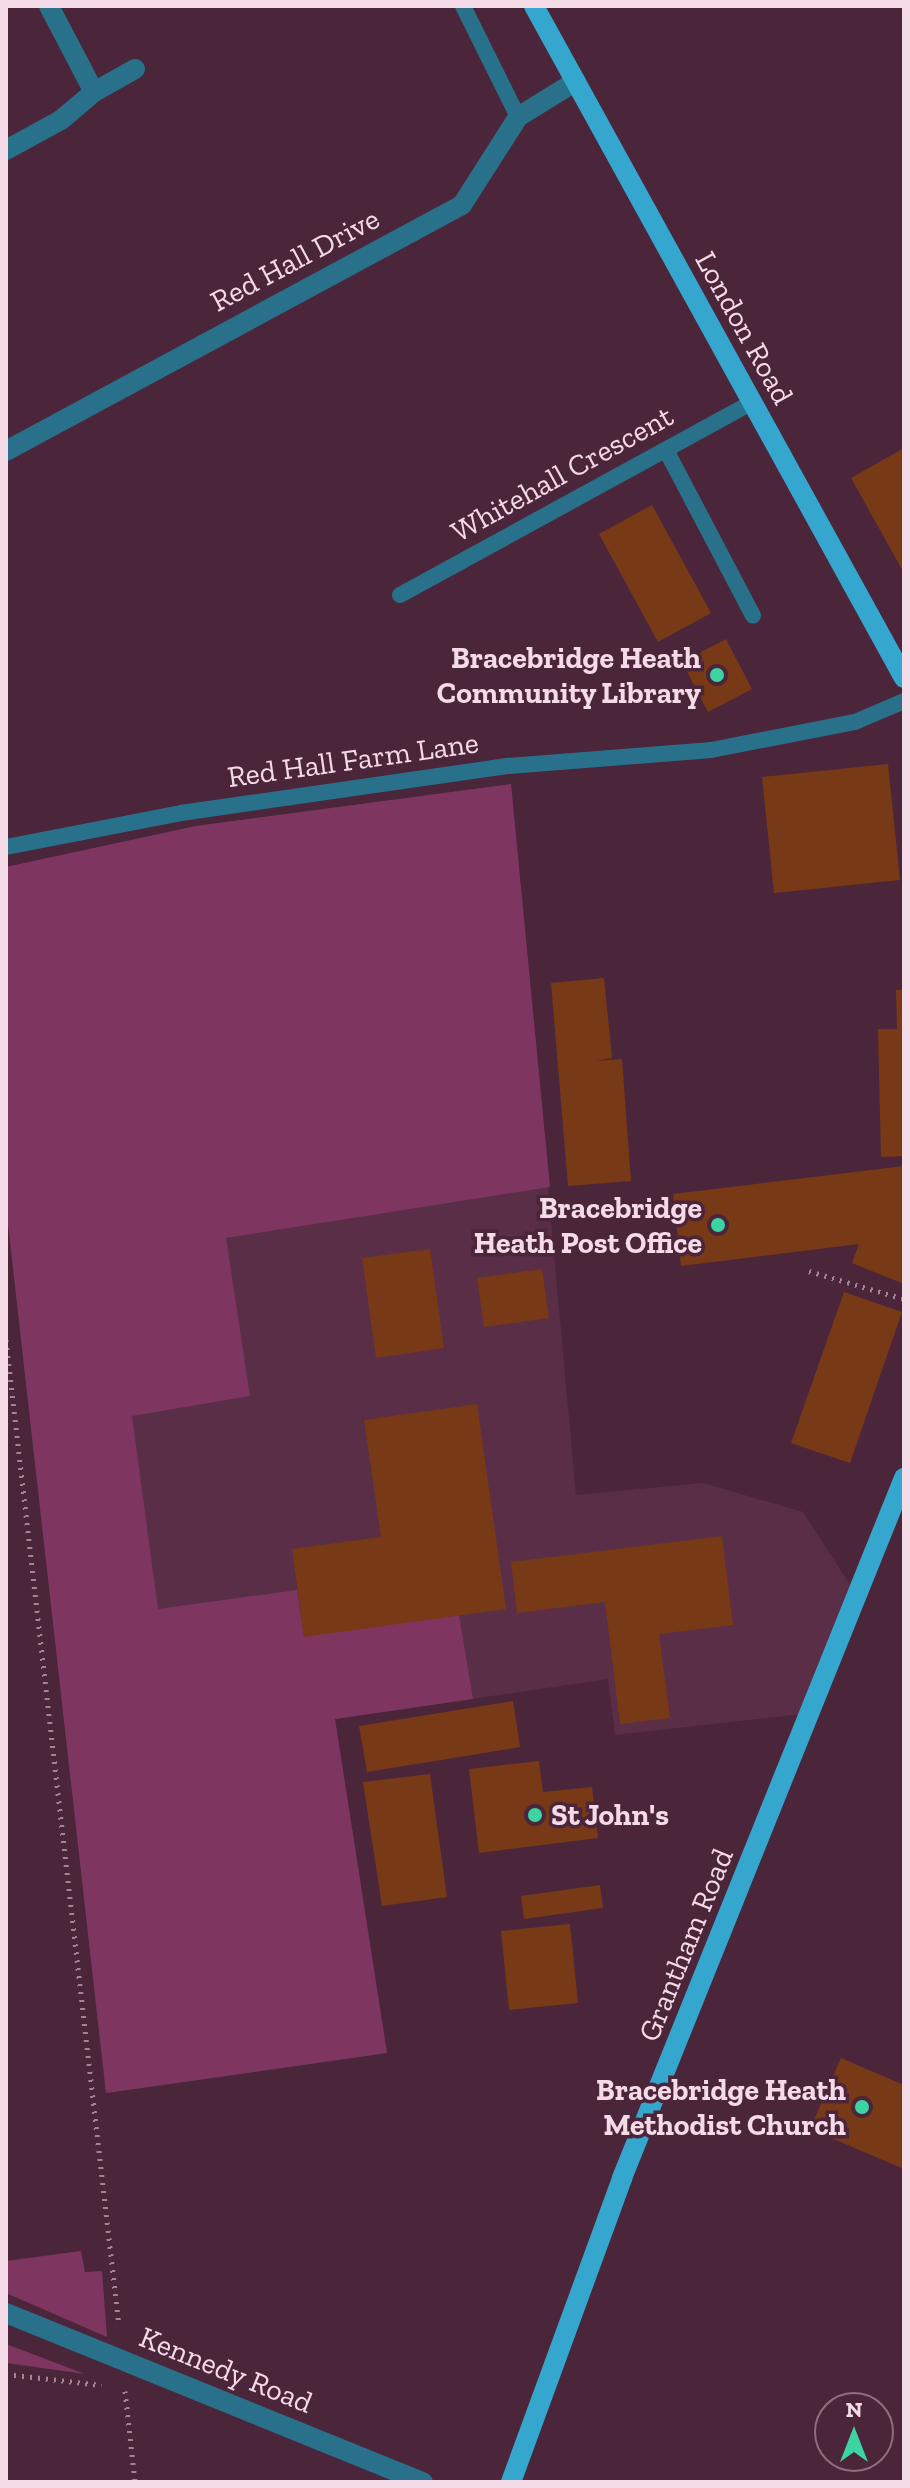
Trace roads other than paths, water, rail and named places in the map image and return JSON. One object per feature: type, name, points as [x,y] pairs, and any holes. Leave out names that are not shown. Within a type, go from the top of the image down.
[{"type":"main road","name":"London Road","points":[[534,6],[904,678]]},
{"type":"main road","name":"Grantham Road","points":[[511,2482],[622,2178],[904,1478]]},
{"type":"street","points":[[49,6],[94,92]]},
{"type":"street","points":[[6,150],[61,120],[94,92],[135,69]]},
{"type":"street","name":"Red Hall Drive","points":[[6,451],[462,205],[518,117],[576,81]]},
{"type":"street","name":"Kennedy Road","points":[[6,2313],[423,2482]]},
{"type":"lane","points":[[463,6],[518,117]]},
{"type":"lane","name":"Whitehall Crescent","points":[[400,595],[751,403]]},
{"type":"lane","points":[[666,450],[753,616]]},
{"type":"lane","name":"Red Hall Farm Lane","points":[[6,847],[181,813],[509,766],[711,750],[855,722],[904,701]]},
{"type":"place","name":"Bracebridge Heath Community Library","points":[[717,675]]},
{"type":"place","name":"Bracebridge Heath Post Office","points":[[718,1225]]},
{"type":"place","name":"St John's","points":[[535,1815]]},
{"type":"place","name":"Bracebridge Heath Methodist Church","points":[[862,2107]]}]
